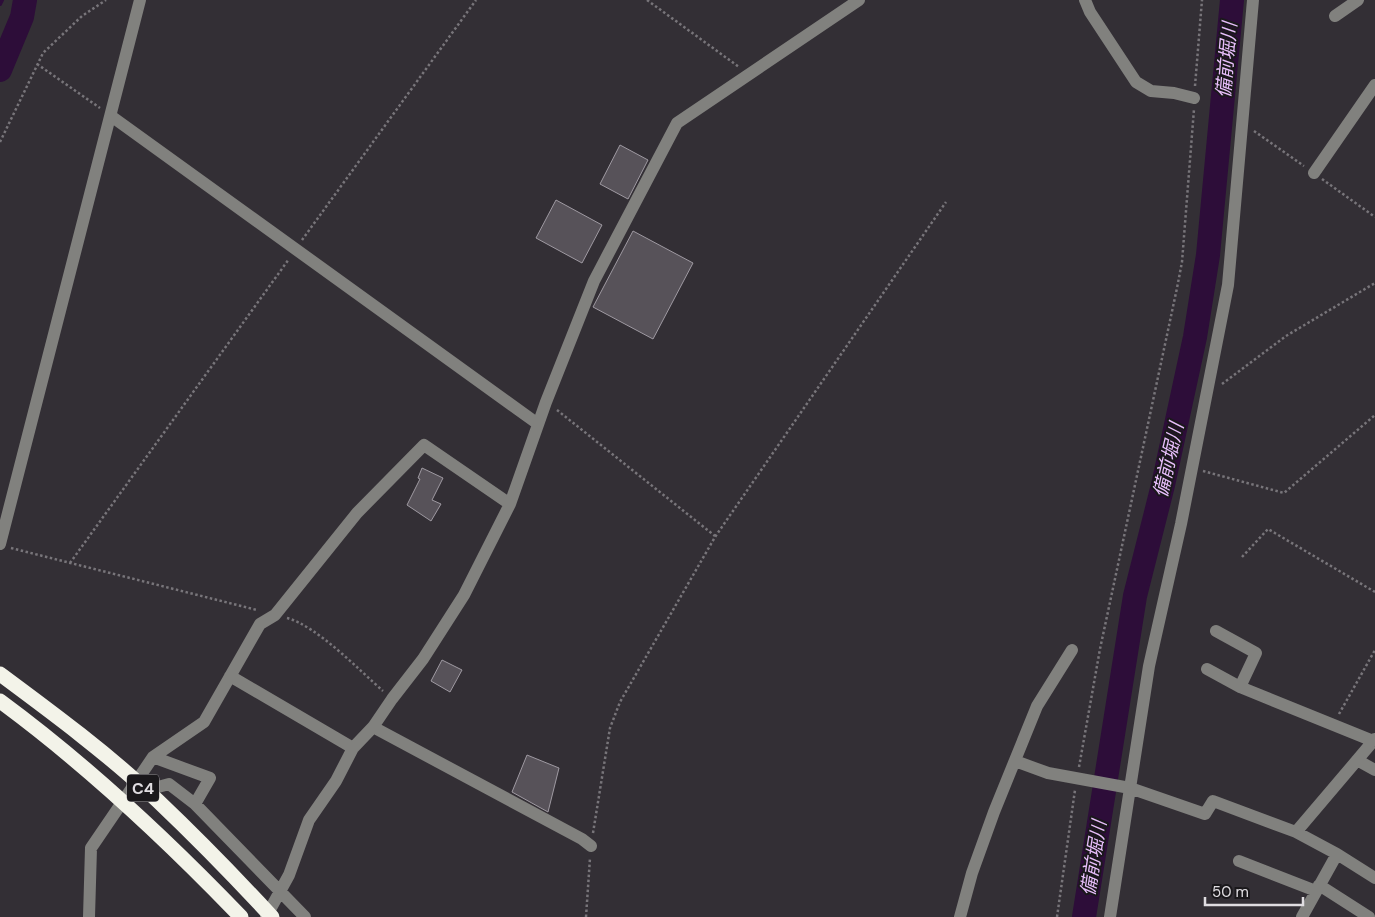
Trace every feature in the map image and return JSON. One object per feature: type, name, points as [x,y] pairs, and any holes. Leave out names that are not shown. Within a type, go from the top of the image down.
[{"type":"highway","name":"C4","points":[[0,674],[98,749],[156,799],[217,858],[272,917]]},
{"type":"highway","name":"C4","points":[[0,701],[82,766],[140,818],[240,917]]},
{"type":"street","points":[[4,546],[140,0]]},
{"type":"street","points":[[266,917],[289,875],[309,820],[336,782],[353,748],[373,727],[423,659],[464,595],[510,504],[546,402],[594,281],[677,123],[751,75],[859,0]]},
{"type":"street","points":[[1085,0],[1090,12],[1136,82],[1151,91],[1174,92],[1194,98]]},
{"type":"street","points":[[1110,917],[1149,666],[1194,459],[1233,252],[1253,0]]},
{"type":"street","points":[[1335,16],[1358,0]]},
{"type":"street","points":[[1314,173],[1375,85]]},
{"type":"street","points":[[111,116],[538,424]]},
{"type":"street","points":[[89,917],[91,848],[153,757],[204,722],[260,624],[276,615],[357,513],[424,445],[510,504]]},
{"type":"street","points":[[1216,631],[1256,653],[1240,687]]},
{"type":"street","points":[[960,917],[972,873],[1037,706],[1072,650]]},
{"type":"street","points":[[1207,669],[1240,687],[1374,740],[1296,832]]},
{"type":"street","points":[[230,676],[353,748]]},
{"type":"street","points":[[373,727],[591,846]]},
{"type":"street","points":[[153,757],[210,778],[195,804]]},
{"type":"street","points":[[1357,760],[1375,770]]},
{"type":"street","points":[[1015,761],[1048,773],[1130,788],[1205,814],[1213,801],[1296,832],[1337,854],[1375,878]]},
{"type":"street","points":[[135,784],[158,787],[170,784],[195,804],[281,890],[305,917]]},
{"type":"street","points":[[1302,917],[1337,854]]},
{"type":"street","points":[[1239,861],[1318,888],[1369,917]]},
{"type":"path","points":[[0,142],[36,64],[43,53],[82,16],[106,0]]},
{"type":"path","points":[[70,563],[476,0]]},
{"type":"path","points":[[647,0],[751,75]]},
{"type":"path","points":[[1057,917],[1077,779],[1100,649],[1182,262],[1202,0]]},
{"type":"path","points":[[36,64],[111,116]]},
{"type":"path","points":[[586,917],[591,846],[610,728],[620,702],[715,536],[946,202]]},
{"type":"path","points":[[1220,385],[1286,336],[1375,283]]},
{"type":"path","points":[[546,402],[715,536]]},
{"type":"path","points":[[1194,459],[1200,470],[1284,493],[1375,415]]},
{"type":"path","points":[[1242,557],[1268,529],[1375,592]]},
{"type":"path","points":[[4,546],[298,621],[335,649],[392,699]]},
{"type":"path","points":[[1334,724],[1375,650]]},
{"type":"building","points":[[620,145],[648,160],[628,199],[600,184]]},
{"type":"building","points":[[556,200],[602,225],[582,263],[536,238]]},
{"type":"building","points":[[633,231],[693,263],[653,339],[593,307]]},
{"type":"building","points":[[422,468],[443,478],[432,500],[441,504],[431,521],[407,505],[420,479],[418,478]]},
{"type":"building","points":[[442,660],[462,670],[450,692],[431,681]]},
{"type":"building","points":[[527,755],[559,768],[548,812],[512,792]]},
{"type":"waterway","points":[[0,4],[2,0]]},
{"type":"waterway","points":[[0,70],[22,17],[25,0]]},
{"type":"waterway","name":"備前堀川","points":[[1084,917],[1135,596],[1163,485],[1195,337],[1208,255],[1232,0]]}]
